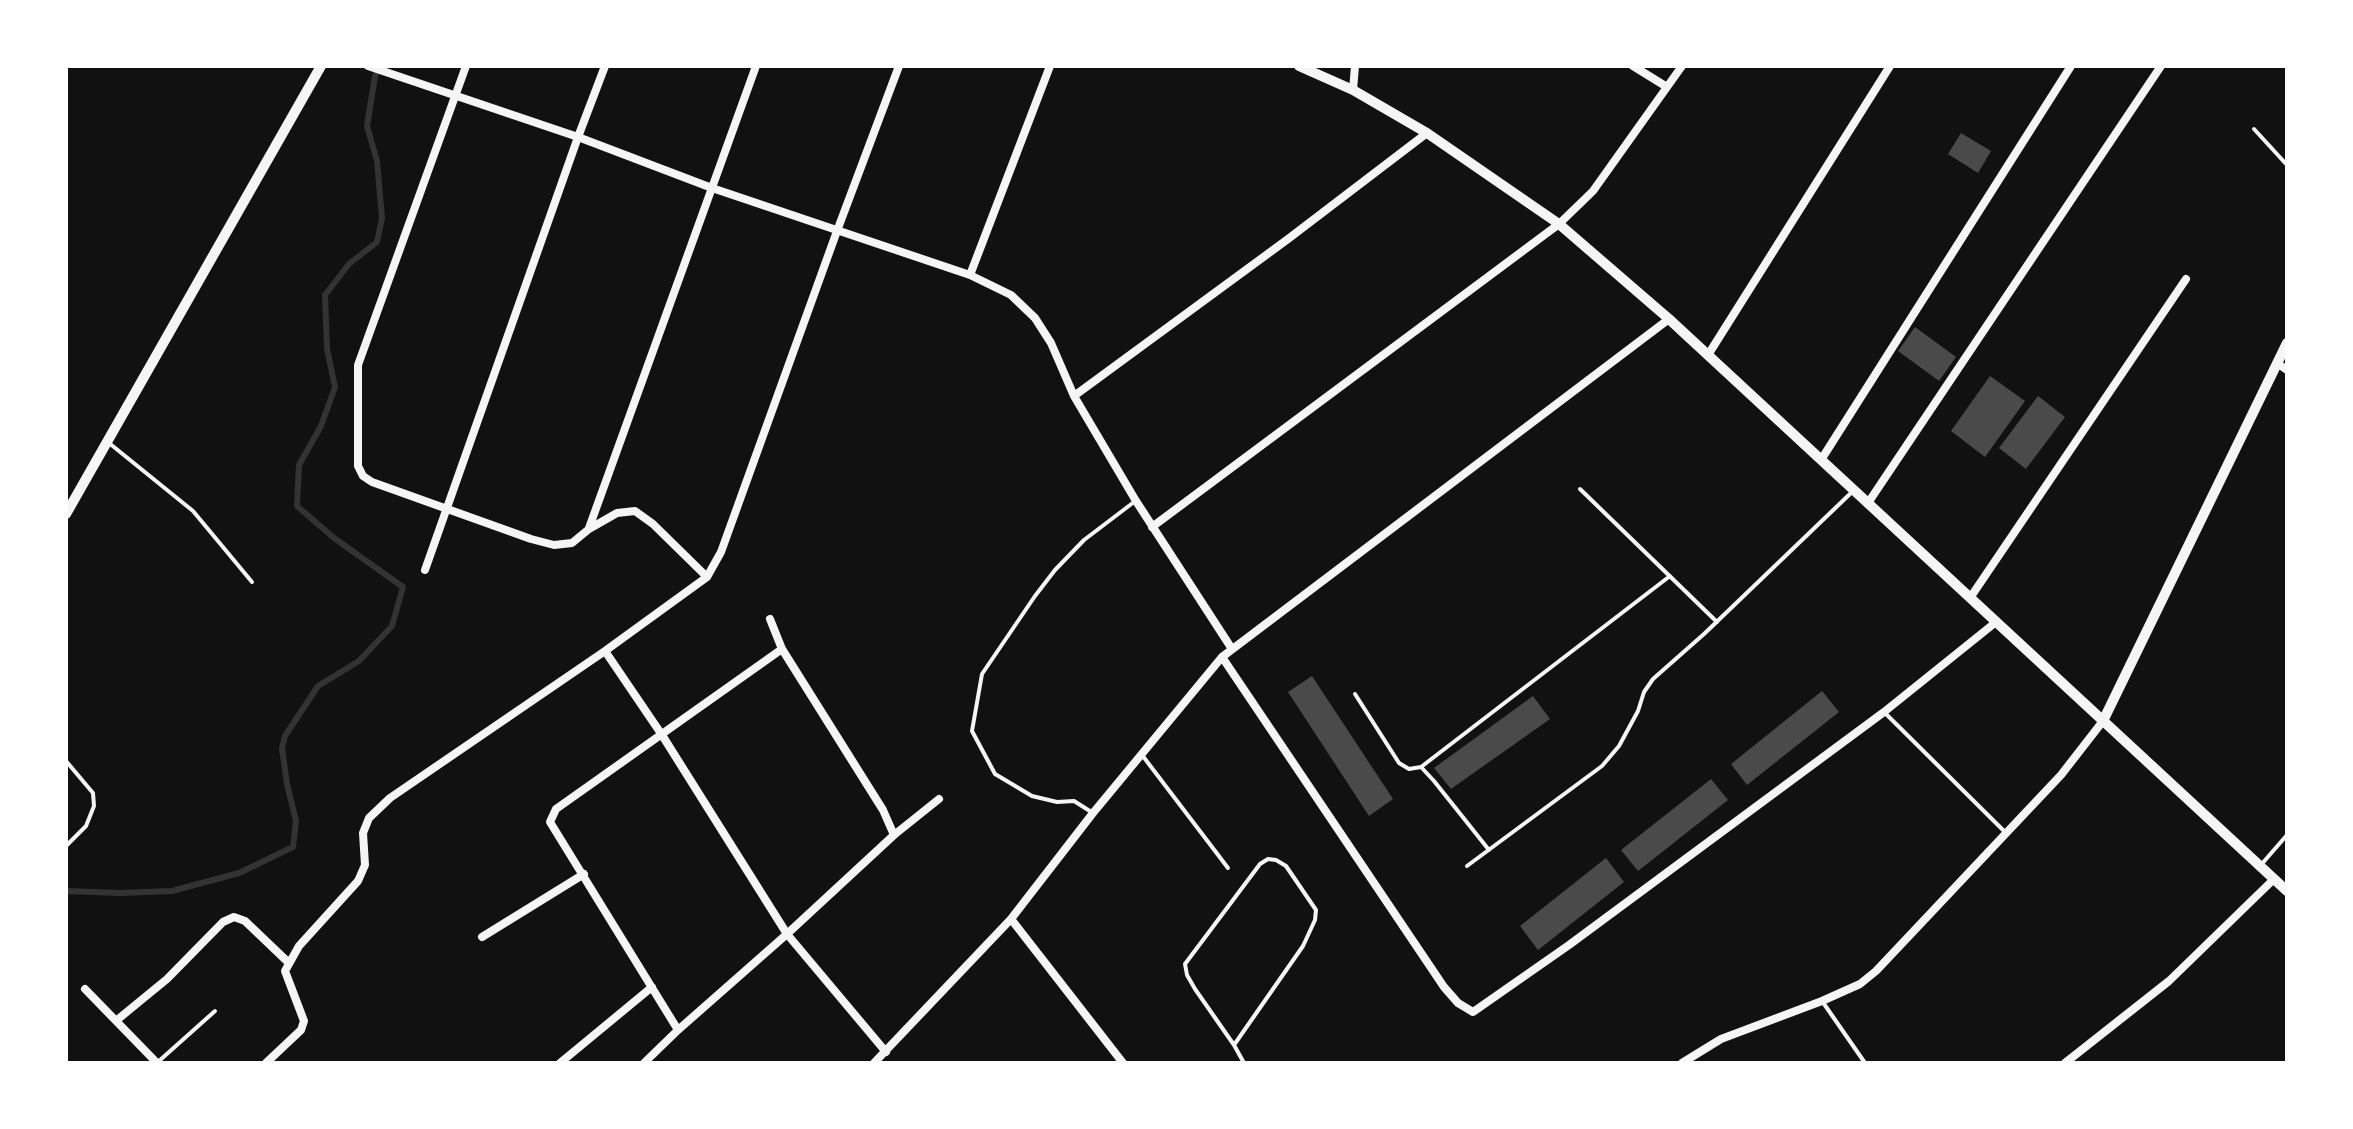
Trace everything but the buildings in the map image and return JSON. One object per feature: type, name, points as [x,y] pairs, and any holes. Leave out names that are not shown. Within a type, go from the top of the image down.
[{"type":"street","points":[[66,514],[321,66]]},
{"type":"street","points":[[368,66],[578,137],[712,188],[970,275],[1011,295],[1035,318],[1051,343],[1074,396],[1136,501],[1232,649]]},
{"type":"street","points":[[466,66],[358,365],[358,466],[363,476],[372,482],[554,545],[572,543],[617,513],[635,511],[653,524],[707,577]]},
{"type":"street","points":[[425,570],[605,66]]},
{"type":"street","points":[[589,529],[756,66]]},
{"type":"street","points":[[266,1063],[301,1030],[304,1021],[285,971],[299,946],[358,881],[365,865],[363,833],[369,818],[390,798],[707,577],[721,552],[899,66]]},
{"type":"street","points":[[970,275],[1050,66]]},
{"type":"street","points":[[1299,66],[1353,90],[1427,133],[1559,224],[1669,319],[2287,891]]},
{"type":"street","points":[[1353,90],[1355,66]]},
{"type":"street","points":[[1633,66],[1667,87]]},
{"type":"street","points":[[1152,527],[1559,224],[1593,191],[1682,66]]},
{"type":"street","points":[[1708,355],[1890,66]]},
{"type":"street","points":[[1821,460],[2071,66]]},
{"type":"street","points":[[1868,503],[2161,66]]},
{"type":"street","points":[[1074,396],[1427,133]]},
{"type":"street","points":[[1970,598],[2186,279]]},
{"type":"street","points":[[874,1063],[1011,919],[1093,813],[1222,657],[1669,319]]},
{"type":"street","points":[[1682,1063],[1721,1039],[1860,984],[1876,971],[2061,775],[2103,721],[2287,343]]},
{"type":"street","points":[[2277,363],[2287,370]]},
{"type":"street","points":[[770,619],[782,649],[883,810],[894,835]]},
{"type":"street","points":[[1222,657],[1444,987],[1458,1003],[1473,1012],[1884,712],[1996,622]]},
{"type":"street","points":[[678,1030],[550,822],[556,809],[782,649]]},
{"type":"street","points":[[605,651],[662,735],[787,934],[886,1052]]},
{"type":"street","points":[[644,1063],[894,835],[939,799]]},
{"type":"street","points":[[482,937],[584,874]]},
{"type":"street","points":[[2065,1063],[2169,981],[2274,879]]},
{"type":"street","points":[[117,1020],[167,979],[223,922],[234,917],[245,921],[289,963]]},
{"type":"street","points":[[1011,919],[1123,1063]]},
{"type":"street","points":[[560,1063],[652,987]]},
{"type":"street","points":[[85,989],[157,1063]]},
{"type":"lane","points":[[2254,129],[2287,165]]},
{"type":"lane","points":[[107,442],[193,511],[252,582]]},
{"type":"lane","points":[[1580,489],[1717,622]]},
{"type":"lane","points":[[1467,866],[1602,766],[1619,746],[1653,679],[1854,490]]},
{"type":"lane","points":[[1093,813],[1074,801],[1057,802],[1032,796],[995,774],[972,731],[982,674],[1035,596],[1084,540],[1136,501]]},
{"type":"lane","points":[[1355,694],[1399,763],[1409,769],[1421,767],[1670,576]]},
{"type":"lane","points":[[1884,712],[2006,833]]},
{"type":"lane","points":[[1142,755],[1228,868]]},
{"type":"lane","points":[[66,761],[93,793],[94,806],[86,826],[66,846]]},
{"type":"lane","points":[[1421,767],[1489,850]]},
{"type":"lane","points":[[2260,866],[2287,835]]},
{"type":"lane","points":[[1234,1045],[1303,946],[1315,920],[1316,910],[1286,866],[1276,860],[1268,859],[1260,864],[1185,964],[1195,989],[1244,1063]]},
{"type":"lane","points":[[1822,1001],[1865,1063]]},
{"type":"lane","points":[[157,1063],[215,1011]]},
{"type":"waterway","points":[[66,891],[172,891],[239,873],[293,847],[296,821],[282,748],[285,736],[318,686],[359,661],[392,626],[403,587],[334,538],[297,506],[299,465],[321,426],[335,387],[327,349],[325,295],[349,264],[377,242],[382,218],[377,161],[367,126],[379,68]]}]
